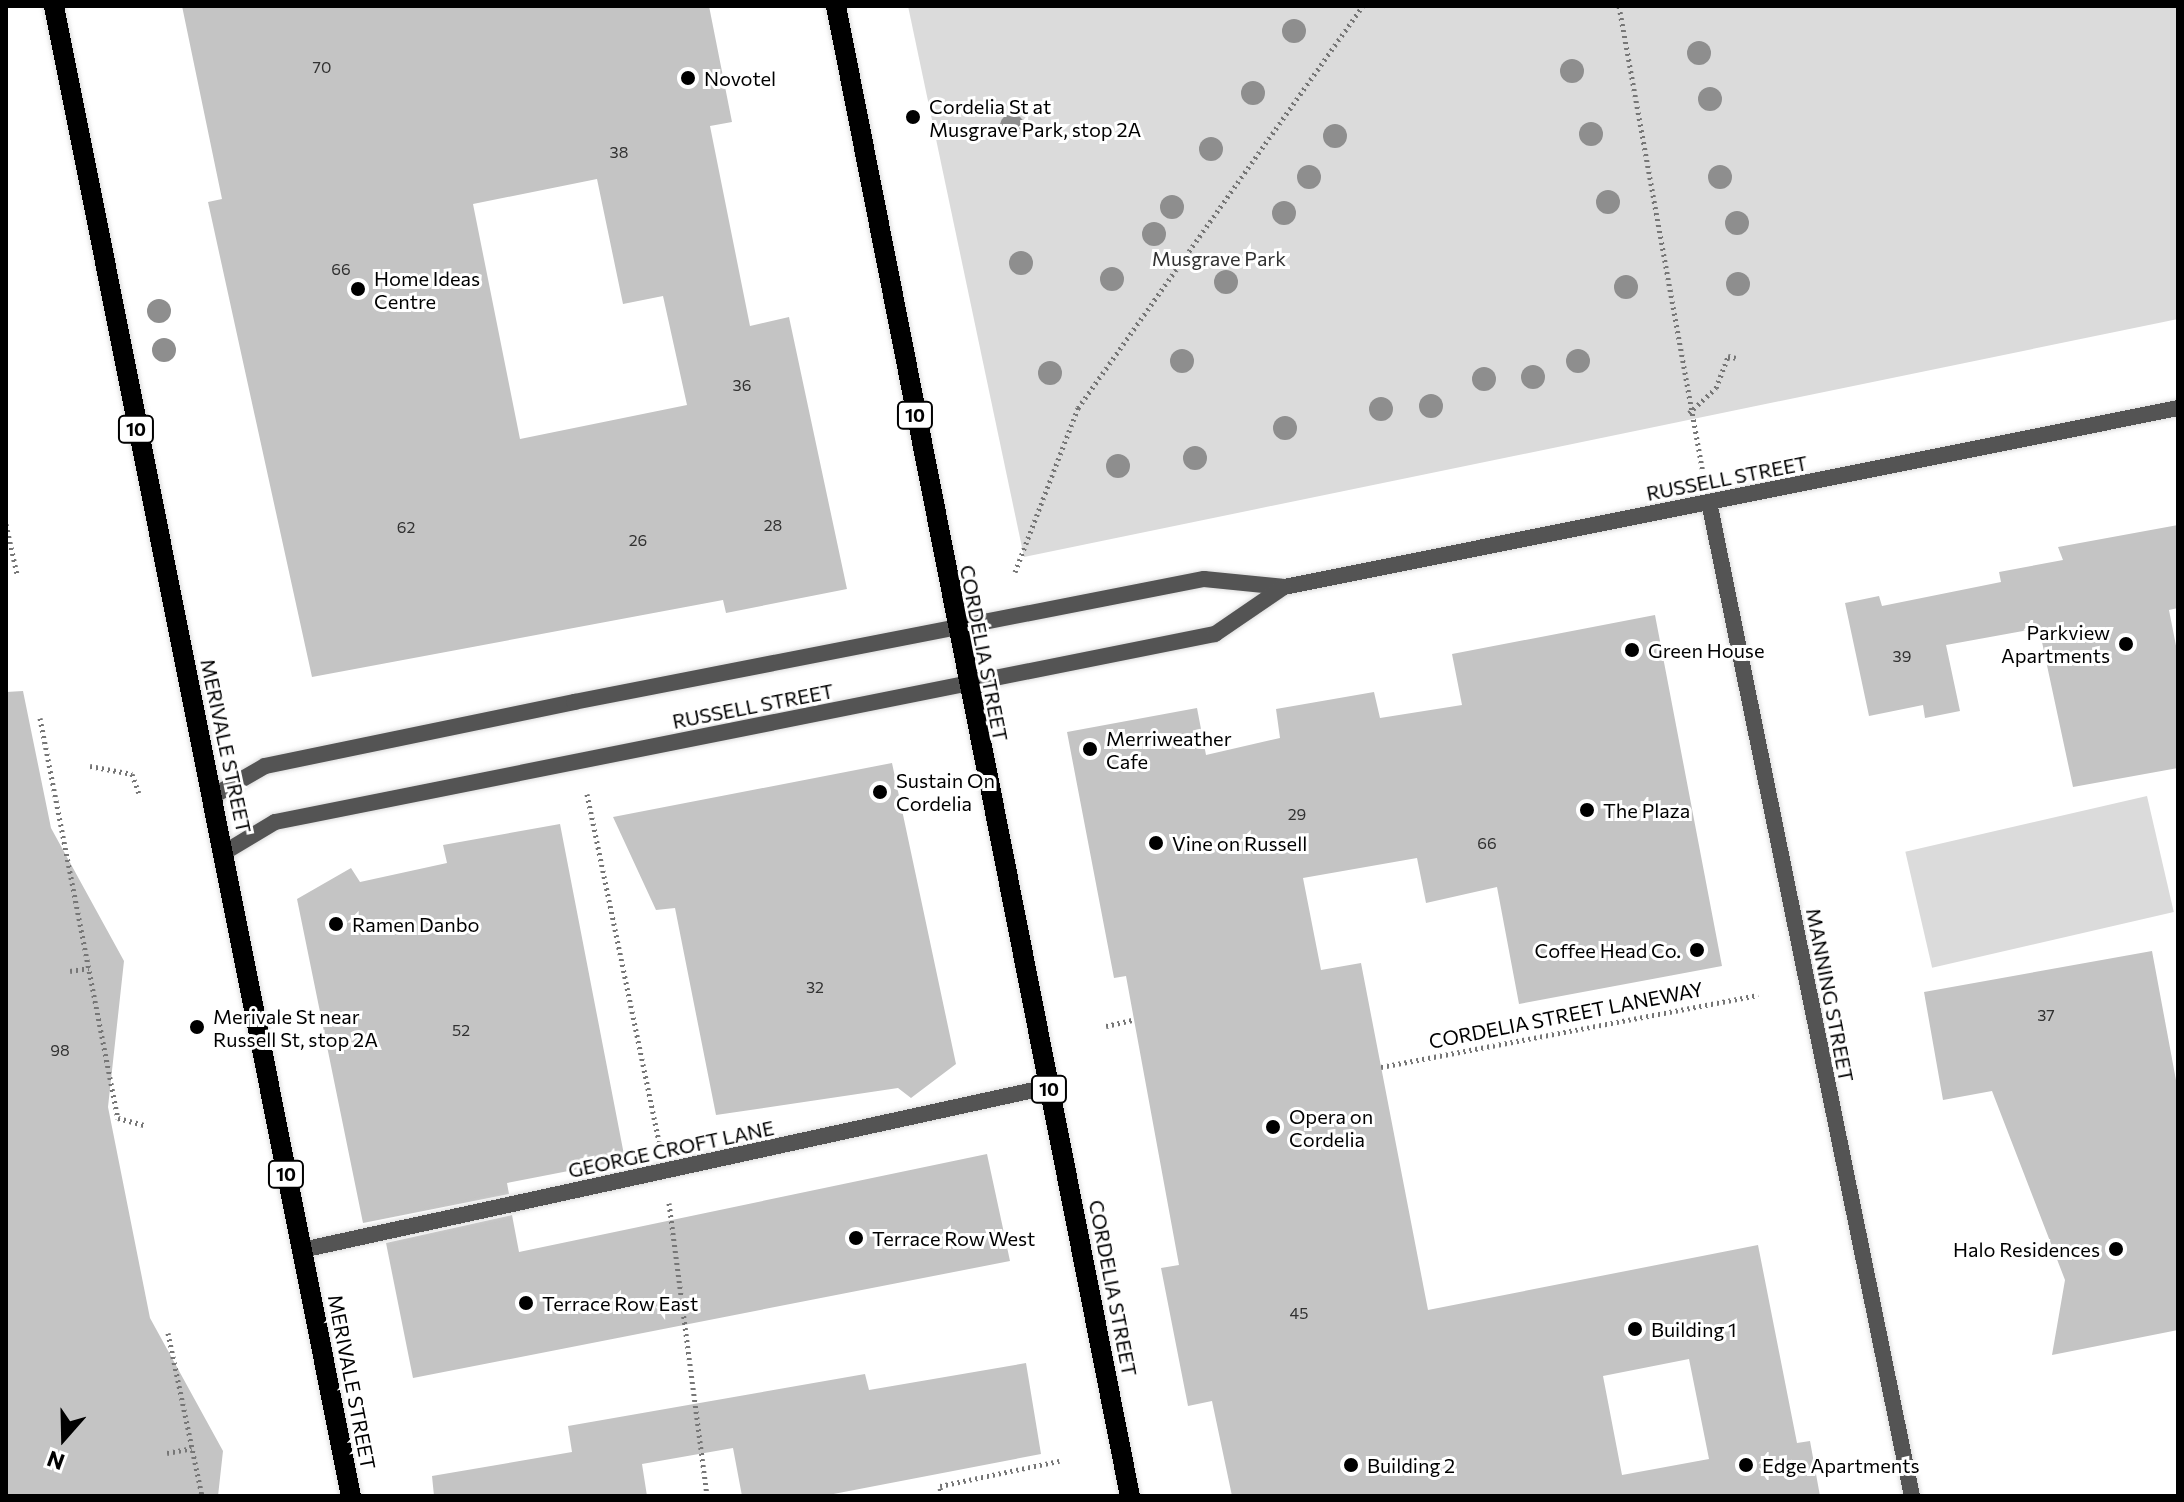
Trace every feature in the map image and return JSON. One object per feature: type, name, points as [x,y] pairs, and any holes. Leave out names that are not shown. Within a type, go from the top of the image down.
[{"type":"main road","name":"MERIVALE STREET","points":[[54,6],[351,1496]]},
{"type":"main road","name":"CORDELIA STREET","points":[[836,6],[965,683],[1130,1496]]},
{"type":"street","name":"RUSSELL STREET","points":[[213,796],[265,766],[956,627],[1204,579],[1284,587],[2178,408]]},
{"type":"street","name":"MANNING STREET","points":[[1709,502],[1912,1496]]},
{"type":"street","name":"RUSSELL STREET","points":[[225,852],[275,822],[1215,634],[1284,587]]},
{"type":"street","name":"GEORGE CROFT LANE","points":[[302,1250],[1048,1087]]},
{"type":"path","points":[[1015,572],[1078,408],[1363,6]]},
{"type":"path","points":[[1619,6],[1689,413],[1709,502]]},
{"type":"path","points":[[1689,413],[1716,388],[1728,356],[1736,358]]},
{"type":"path","points":[[6,524],[17,574]]},
{"type":"path","points":[[40,718],[118,1118],[145,1125]]},
{"type":"path","points":[[90,766],[132,774],[139,793]]},
{"type":"path","points":[[70,971],[89,968]]},
{"type":"path","name":"CORDELIA STREET LANEWAY","points":[[1381,1067],[1758,995]]},
{"type":"path","points":[[1106,1026],[1133,1020]]},
{"type":"path","points":[[168,1333],[202,1496]]},
{"type":"path","points":[[167,1453],[192,1448]]},
{"type":"path","points":[[941,1496],[940,1486],[1059,1461]]},
{"type":"green space","name":"Musgrave Park","points":[[908,6],[2178,6],[2178,319],[1024,557]]},
{"type":"green space","points":[[2147,796],[2174,912],[1932,968],[1905,852]]},
{"type":"building","points":[[182,6],[709,6],[732,122],[710,126],[750,326],[789,317],[847,589],[726,613],[723,600],[312,677],[208,202],[222,199]],"holes":[[[597,179],[623,304],[663,296],[687,405],[520,439],[473,204]]]},
{"type":"building","name":"Parkview Apartments","points":[[2178,525],[2178,608],[2169,610],[2178,656],[2178,768],[2073,787],[2039,628],[1946,645],[1960,711],[1925,718],[1923,705],[1869,716],[1845,603],[1879,596],[1882,606],[2001,582],[1999,572],[2063,560],[2058,547]]},
{"type":"building","points":[[1655,615],[1722,966],[1519,1004],[1497,887],[1426,903],[1417,858],[1303,878],[1321,970],[1361,963],[1428,1310],[1758,1245],[1797,1443],[1810,1441],[1820,1496],[1232,1496],[1212,1401],[1188,1406],[1161,1268],[1179,1265],[1126,976],[1114,978],[1067,732],[1197,708],[1206,755],[1280,738],[1276,709],[1374,692],[1380,718],[1462,705],[1452,654]],"holes":[[[1689,1359],[1709,1459],[1622,1475],[1603,1376]]]},
{"type":"building","points":[[23,691],[51,828],[124,961],[108,1107],[150,1318],[223,1451],[218,1496],[6,1496],[6,692]]},
{"type":"building","points":[[892,763],[956,1064],[911,1098],[898,1088],[716,1115],[675,908],[656,910],[613,817]]},
{"type":"building","points":[[560,824],[625,1160],[507,1183],[509,1194],[363,1223],[297,899],[351,868],[360,882],[447,863],[443,845]]},
{"type":"building","points":[[2152,951],[2178,1091],[2178,1330],[2052,1355],[2065,1280],[1992,1091],[1943,1100],[1924,992]]},
{"type":"building","points":[[987,1154],[1010,1261],[413,1378],[386,1243],[512,1215],[519,1252]]},
{"type":"building","points":[[1026,1363],[1041,1454],[823,1496],[742,1496],[733,1448],[642,1464],[647,1496],[434,1496],[432,1476],[572,1452],[568,1426],[865,1374],[869,1390]]},
{"type":"place","name":"Novotel","points":[[688,78]]},
{"type":"place","name":"Cordelia St at Musgrave Park, stop 2A","points":[[913,117]]},
{"type":"place","name":"Home Ideas Centre","points":[[358,289]]},
{"type":"place","name":"Parkview Apartments","points":[[2126,644]]},
{"type":"place","name":"Green House","points":[[1632,650]]},
{"type":"place","name":"Merriweather Cafe","points":[[1090,749]]},
{"type":"place","name":"Sustain On Cordelia","points":[[880,792]]},
{"type":"place","name":"The Plaza","points":[[1587,810]]},
{"type":"place","name":"Vine on Russell","points":[[1156,843]]},
{"type":"place","name":"Ramen Danbo","points":[[336,924]]},
{"type":"place","name":"Coffee Head Co.","points":[[1697,950]]},
{"type":"place","name":"Merivale St near Russell St, stop 2A","points":[[197,1027]]},
{"type":"place","name":"Opera on Cordelia","points":[[1273,1127]]},
{"type":"place","name":"Terrace Row West","points":[[856,1238]]},
{"type":"place","name":"Halo Residences","points":[[2116,1249]]},
{"type":"place","name":"Terrace Row East","points":[[526,1303]]},
{"type":"place","name":"Building 1","points":[[1635,1329]]},
{"type":"place","name":"Building 2","points":[[1351,1465]]},
{"type":"place","name":"Edge Apartments","points":[[1746,1465]]}]
